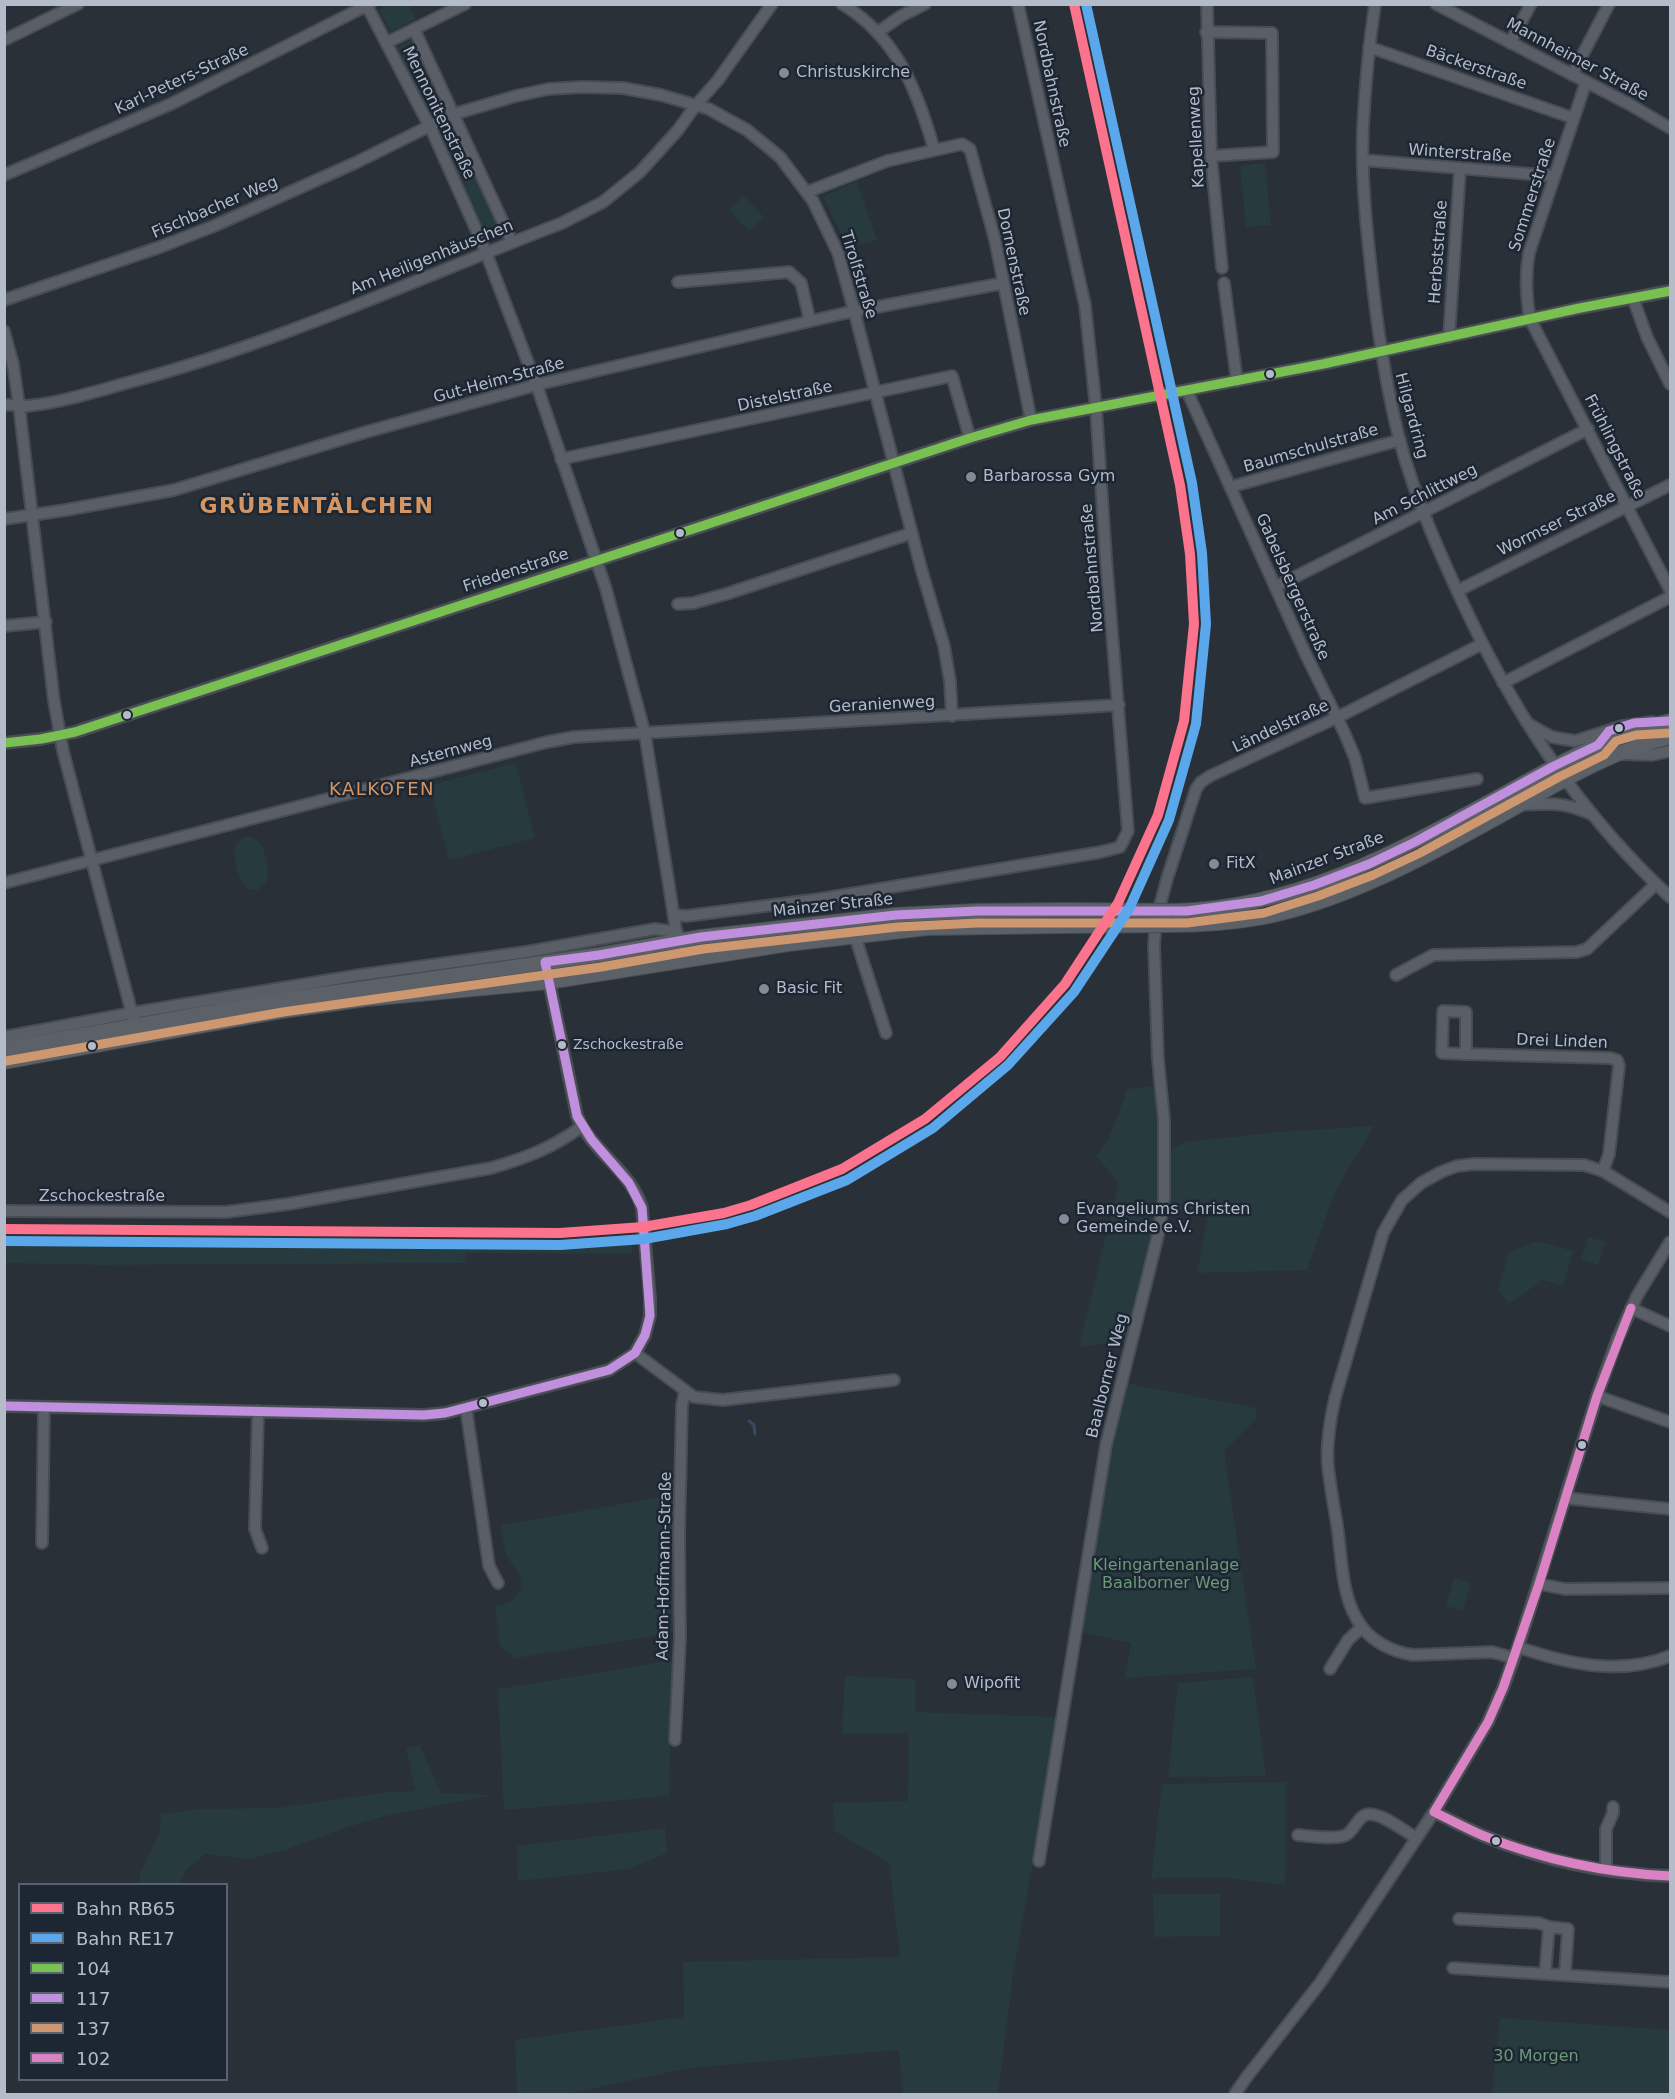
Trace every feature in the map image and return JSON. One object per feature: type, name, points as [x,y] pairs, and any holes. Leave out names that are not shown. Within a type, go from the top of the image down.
[{"type":"main road","name":"Mainzer Straße","points":[[4,1049],[134,1019],[598,955],[677,936],[896,915],[977,911],[1174,911],[1261,901],[1314,885],[1369,864],[1598,745],[1667,722]]},
{"type":"main road","name":"Mainzer Straße","points":[[4,1062],[282,1011],[366,999],[548,982],[788,944],[855,936],[927,928],[1168,925],[1231,922],[1256,918],[1315,903],[1389,873],[1565,780],[1619,754],[1671,737]]},
{"type":"street","points":[[4,40],[78,4]]},
{"type":"street","points":[[386,43],[465,4]]},
{"type":"street","name":"Am Heiligenhäuschen","points":[[4,405],[27,406],[78,396],[214,358],[562,223],[603,202],[640,171],[678,130],[718,80],[772,4]]},
{"type":"street","points":[[842,4],[878,32],[897,57],[926,118],[934,149]]},
{"type":"street","points":[[878,32],[901,16],[925,4]]},
{"type":"street","name":"Nordbahnstraße","points":[[1018,4],[1085,305],[1096,408],[1128,831],[1120,847]]},
{"type":"street","name":"Kapellenweg","points":[[1207,4],[1211,156],[1222,268]]},
{"type":"street","name":"Hilgardring","points":[[1375,4],[1365,85],[1364,207],[1380,352],[1400,440],[1424,513],[1482,644],[1525,722],[1554,766],[1593,815],[1656,884],[1671,897]]},
{"type":"street","name":"Mannheimer Straße","points":[[1436,4],[1452,8],[1510,43],[1671,128]]},
{"type":"street","points":[[1510,43],[1531,4]]},
{"type":"street","points":[[1572,75],[1609,4]]},
{"type":"street","name":"Mennonitenstraße","points":[[367,5],[429,126],[486,253],[537,386],[609,599],[645,734],[681,962]]},
{"type":"street","name":"Karl-Peters-Straße","points":[[4,175],[171,104],[367,5]]},
{"type":"street","name":"Mennonitenstraße","points":[[414,30],[512,242]]},
{"type":"street","points":[[1206,32],[1272,33],[1273,152],[1211,156]]},
{"type":"street","name":"Bäckerstraße","points":[[1369,47],[1573,118]]},
{"type":"street","name":"Sommerstraße","points":[[1530,319],[1525,274],[1536,229],[1586,82]]},
{"type":"street","name":"Tirolfstraße","points":[[429,126],[454,114],[548,89],[623,88],[696,105],[720,114],[747,130],[780,157],[807,192],[828,229],[838,253],[944,646],[950,681],[952,716]]},
{"type":"street","name":"Fischbacher Weg","points":[[4,300],[160,247],[214,226],[335,172],[429,126]]},
{"type":"street","name":"Dornenstraße","points":[[807,192],[868,167],[934,149],[962,144],[970,149],[995,240],[1031,420]]},
{"type":"street","name":"Winterstraße","points":[[1363,160],[1554,176]]},
{"type":"street","name":"Herbststraße","points":[[1449,337],[1460,169]]},
{"type":"street","points":[[678,282],[789,272],[801,283],[810,321]]},
{"type":"street","name":"Gut-Heim-Straße","points":[[4,519],[174,490],[366,432],[537,386],[854,311],[1004,283]]},
{"type":"street","points":[[1224,283],[1237,381]]},
{"type":"street","name":"Friedenstraße","points":[[4,743],[60,736],[1031,420],[1237,381],[1671,291]]},
{"type":"street","points":[[1633,298],[1647,337],[1671,384]]},
{"type":"street","name":"Frühlingstraße","points":[[1530,319],[1671,590]]},
{"type":"street","points":[[4,331],[13,364],[19,405],[60,736],[134,1019]]},
{"type":"street","name":"Distelstraße","points":[[561,459],[952,376],[970,438]]},
{"type":"street","name":"Gabelsbergerstraße","points":[[1187,391],[1355,758],[1365,798],[1477,779]]},
{"type":"street","name":"Am Schlittweg","points":[[1275,587],[1588,429]]},
{"type":"street","name":"Baumschulstraße","points":[[1230,487],[1400,440]]},
{"type":"street","name":"Wormser Straße","points":[[1457,591],[1671,485]]},
{"type":"street","points":[[678,604],[693,603],[726,594],[912,533]]},
{"type":"street","points":[[1503,683],[1671,597]]},
{"type":"street","points":[[4,626],[45,622]]},
{"type":"street","name":"Ländelstraße","points":[[1162,897],[1196,789],[1201,782],[1336,718],[1482,644]]},
{"type":"street","name":"Geranienweg","points":[[645,734],[1119,705]]},
{"type":"street","points":[[1525,722],[1552,737],[1575,741],[1634,723],[1667,722]]},
{"type":"street","name":"Asternweg","points":[[4,883],[547,742],[645,734]]},
{"type":"street","points":[[1619,754],[1652,755],[1671,751]]},
{"type":"street","points":[[1518,806],[1558,803],[1593,815]]},
{"type":"street","name":"Mainzer Straße","points":[[675,915],[686,916],[820,899],[1120,847]]},
{"type":"street","points":[[1396,975],[1433,955],[1577,952],[1592,944],[1656,884]]},
{"type":"street","name":"Baalborner Weg","points":[[1039,1861],[1106,1445],[1158,1235],[1164,1198],[1164,1131],[1158,1059],[1154,945],[1156,920],[1162,897]]},
{"type":"street","name":"Mainzer Straße","points":[[4,1037],[134,1019],[360,975],[566,946],[655,929],[677,936]]},
{"type":"street","name":"Mainzer Straße","points":[[855,936],[886,1033]]},
{"type":"street","points":[[4,1406],[424,1415],[446,1413],[609,1370],[635,1353],[645,1335],[650,1316],[642,1208],[638,1194],[628,1180],[581,1127],[574,1106],[545,962]]},
{"type":"street","name":"Drei Linden","points":[[1466,1054],[1617,1060],[1619,1066],[1609,1155],[1603,1170]]},
{"type":"street","name":"Zschockestraße","points":[[4,1211],[226,1212],[288,1204],[491,1167],[524,1158],[556,1144],[581,1127]]},
{"type":"street","points":[[1514,1658],[1492,1652],[1413,1656],[1404,1654],[1380,1643],[1362,1627],[1352,1611],[1346,1588],[1328,1466],[1329,1435],[1335,1398],[1383,1233],[1402,1200],[1421,1183],[1457,1166],[1474,1164],[1584,1165],[1603,1170],[1671,1212]]},
{"type":"street","points":[[1235,2094],[1309,1997],[1434,1812],[1488,1722],[1518,1647],[1597,1396],[1631,1308],[1671,1242]]},
{"type":"street","points":[[1631,1308],[1671,1326]]},
{"type":"street","points":[[635,1353],[685,1392],[703,1399],[723,1400],[894,1380]]},
{"type":"street","name":"Adam-Hoffmann-Straße","points":[[675,1740],[680,1639],[679,1534],[682,1405],[685,1392]]},
{"type":"street","points":[[1597,1396],[1671,1422]]},
{"type":"street","points":[[42,1543],[44,1407]]},
{"type":"street","points":[[466,1408],[489,1566],[498,1583]]},
{"type":"street","points":[[258,1411],[255,1529],[262,1548]]},
{"type":"street","points":[[1565,1498],[1671,1509]]},
{"type":"street","points":[[1539,1584],[1565,1589],[1671,1588]]},
{"type":"street","points":[[1330,1669],[1348,1640],[1362,1627]]},
{"type":"street","points":[[1518,1647],[1571,1662],[1611,1667],[1633,1666],[1671,1656]]},
{"type":"street","points":[[1606,1870],[1606,1829],[1613,1813],[1613,1807]]},
{"type":"street","points":[[1298,1835],[1337,1837],[1346,1835],[1363,1816],[1371,1812],[1416,1838]]},
{"type":"street","points":[[1434,1812],[1485,1836],[1569,1864],[1639,1875],[1671,1876]]},
{"type":"street","points":[[1459,1919],[1539,1923],[1548,1927],[1568,1929],[1565,1975]]},
{"type":"street","points":[[1545,1974],[1548,1927]]},
{"type":"street","points":[[1453,1968],[1671,1982]]},
{"type":"green space","points":[[384,5],[409,5],[416,19],[391,32],[379,11]]},
{"type":"green space","points":[[411,40],[444,108],[429,116],[395,48]]},
{"type":"green space","points":[[453,125],[503,235],[485,242],[437,132]]},
{"type":"green space","points":[[1265,163],[1271,225],[1246,227],[1240,166]]},
{"type":"green space","points":[[857,182],[877,240],[847,247],[823,196]]},
{"type":"green space","points":[[744,196],[764,217],[749,231],[729,210]]},
{"type":"green space","points":[[516,763],[535,838],[449,860],[430,785]]},
{"type":"green space","points":[[246,836],[255,839],[263,847],[268,870],[267,881],[258,890],[247,889],[236,867],[236,843]]},
{"type":"green space","points":[[1154,1086],[1159,1142],[1158,1217],[1128,1341],[1079,1347],[1119,1183],[1096,1156],[1111,1132],[1127,1089]]},
{"type":"green space","points":[[1374,1126],[1335,1191],[1307,1270],[1197,1273],[1208,1216],[1167,1210],[1167,1151],[1185,1142],[1279,1132]]},
{"type":"green space","points":[[5,1236],[294,1236],[503,1241],[633,1238],[632,1254],[466,1253],[465,1263],[99,1265],[5,1263]]},
{"type":"green space","points":[[1588,1237],[1605,1242],[1598,1265],[1581,1259]]},
{"type":"green space","points":[[1537,1241],[1573,1251],[1563,1286],[1543,1280],[1509,1304],[1498,1290],[1509,1252]]},
{"type":"green space","name":"Kleingartenanlage Baalborner Weg","points":[[1125,1383],[1256,1408],[1257,1418],[1224,1451],[1256,1669],[1125,1678],[1131,1643],[1080,1632],[1109,1446]]},
{"type":"green space","points":[[674,1495],[674,1625],[670,1633],[516,1658],[500,1646],[495,1606],[506,1604],[515,1598],[522,1584],[520,1575],[506,1555],[501,1525]]},
{"type":"green space","points":[[1454,1578],[1471,1583],[1463,1611],[1446,1606]]},
{"type":"green space","points":[[673,1660],[669,1796],[504,1810],[498,1689]]},
{"type":"green space","points":[[845,1676],[915,1679],[915,1712],[1058,1717],[1013,1976],[998,2094],[903,2094],[899,2050],[689,2068],[567,2094],[517,2094],[515,2040],[684,2017],[683,1962],[900,1957],[889,1863],[834,1831],[833,1803],[908,1801],[909,1733],[842,1734]]},
{"type":"green space","points":[[1253,1677],[1266,1776],[1168,1777],[1178,1683]]},
{"type":"green space","points":[[420,1746],[441,1793],[492,1795],[385,1816],[288,1849],[248,1859],[205,1854],[186,1870],[180,1883],[139,1883],[140,1874],[159,1834],[161,1814],[199,1809],[278,1808],[389,1792],[415,1791],[406,1748]]},
{"type":"green space","points":[[1286,1782],[1285,1885],[1227,1878],[1161,1877],[1151,1880],[1162,1784]]},
{"type":"green space","points":[[665,1828],[667,1853],[629,1869],[518,1881],[517,1846]]},
{"type":"green space","points":[[1153,1894],[1220,1894],[1220,1936],[1154,1937]]},
{"type":"green space","name":"30 Morgen","points":[[1500,2018],[1670,2030],[1670,2094],[1492,2094]]},
{"type":"waterway","points":[[749,1421],[754,1425],[755,1434]]},
{"type":"rail line","name":"RB65","points":[[4,1229],[560,1233],[643,1227],[724,1213],[751,1205],[842,1169],[925,1119],[1000,1057],[1065,984],[1118,903],[1158,815],[1184,721],[1194,624],[1190,554],[1180,485],[1074,4]]},
{"type":"rail line","name":"RE17","points":[[4,1241],[560,1245],[644,1239],[727,1224],[755,1216],[847,1180],[933,1128],[1008,1065],[1074,992],[1129,909],[1169,820],[1196,724],[1206,624],[1202,553],[1192,483],[1086,4]]},
{"type":"transit line","name":"104","points":[[4,743],[75,732],[970,438],[1031,420],[1323,364],[1580,308],[1670,291]]},
{"type":"transit line","name":"117","points":[[4,1406],[424,1415],[445,1413],[609,1370],[635,1353],[645,1335],[650,1316],[642,1208],[629,1183],[592,1140],[577,1116],[545,962],[701,937],[896,915],[977,911],[1187,911],[1261,901],[1314,885],[1369,864],[1415,842],[1554,766],[1598,745],[1609,731],[1634,723],[1670,721]]},
{"type":"transit line","name":"137","points":[[6,1061],[283,1012],[601,967],[703,949],[897,927],[977,923],[1187,923],[1264,913],[1373,875],[1420,853],[1604,755],[1616,741],[1636,735],[1670,733]]},
{"type":"transit line","name":"102","points":[[1434,1812],[1488,1722],[1503,1688],[1539,1584],[1597,1396],[1631,1308]]},
{"type":"transit line","name":"102","points":[[1434,1812],[1484,1836],[1529,1852],[1576,1864],[1622,1872],[1670,1876]]},
{"type":"place","name":"Christuskirche","points":[[784,73]]},
{"type":"place","name":"Barbarossa Gym","points":[[971,477]]},
{"type":"place","name":"FitX","points":[[1214,864]]},
{"type":"place","name":"Basic Fit","points":[[764,989]]},
{"type":"place","name":"Zschockestraße","points":[[562,1045]]},
{"type":"place","name":"Evangeliums Christen Gemeinde e.V.","points":[[1064,1219]]},
{"type":"place","name":"Wipofit","points":[[952,1684]]},
{"type":"district","name":"GRÜBENTÄLCHEN","points":[[317,507]]},
{"type":"district","name":"KALKOFEN","points":[[382,790]]}]
